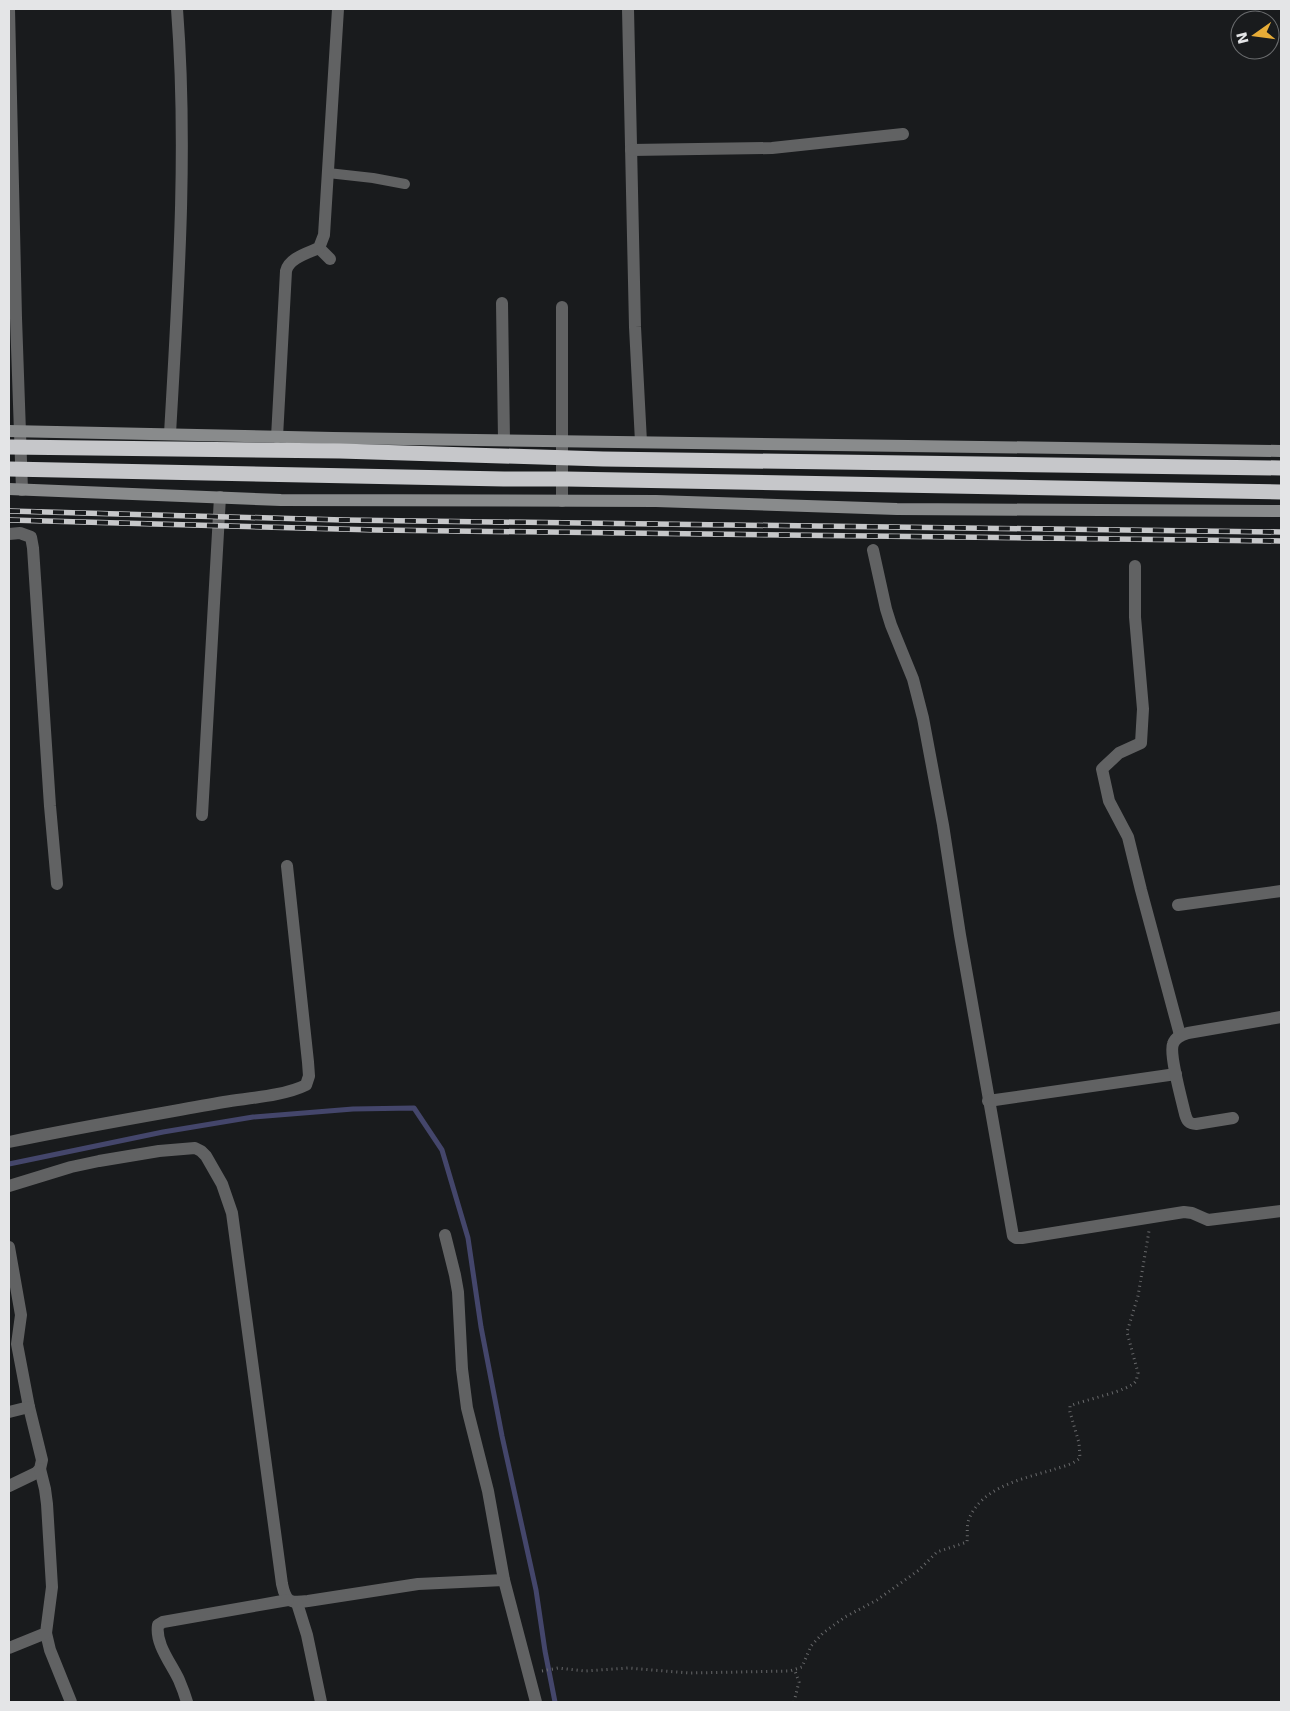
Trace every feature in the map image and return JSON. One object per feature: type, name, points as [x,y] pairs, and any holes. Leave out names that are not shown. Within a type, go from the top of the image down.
[{"type":"highway","points":[[9,447],[340,451],[603,459],[1281,468]]},
{"type":"highway","points":[[9,469],[1281,492]]},
{"type":"street","points":[[9,9],[16,318],[15,431],[22,490]]},
{"type":"street","points":[[170,434],[177,312],[182,162],[181,96],[176,9]]},
{"type":"street","points":[[276,437],[286,271],[292,261],[319,248],[324,235],[338,9]]},
{"type":"street","points":[[628,9],[635,327],[641,442]]},
{"type":"street","points":[[631,150],[772,148],[903,134]]},
{"type":"street","points":[[319,248],[330,259]]},
{"type":"street","points":[[502,302],[504,440]]},
{"type":"street","points":[[562,306],[562,501]]},
{"type":"street","points":[[15,431],[276,437],[1281,451]]},
{"type":"street","points":[[9,489],[281,500],[656,502],[896,509],[1281,511]]},
{"type":"street","points":[[202,814],[220,497]]},
{"type":"street","points":[[9,534],[20,533],[31,536],[33,548],[57,884]]},
{"type":"street","points":[[872,550],[891,625],[914,679],[923,718],[943,825],[988,1101],[1014,1237],[1022,1238],[1188,1212],[1208,1220],[1281,1211]]},
{"type":"street","points":[[1136,566],[1135,617],[1143,709],[1141,743],[1119,753],[1102,769],[1109,801],[1128,837],[1180,1036]]},
{"type":"street","points":[[9,1142],[210,1104],[297,1090],[306,1085],[309,1076],[308,1062],[287,866]]},
{"type":"street","points":[[1178,905],[1281,891]]},
{"type":"street","points":[[1233,1118],[1196,1124],[1189,1122],[1185,1114],[1176,1074],[1172,1044],[1180,1036],[1281,1017]]},
{"type":"street","points":[[988,1101],[1176,1074]]},
{"type":"street","points":[[9,1186],[86,1163],[158,1151],[195,1148],[206,1156],[222,1184],[232,1212],[282,1584],[285,1596],[292,1601],[307,1635],[321,1702]]},
{"type":"street","points":[[445,1236],[458,1292],[462,1369],[467,1408],[488,1491],[504,1580],[532,1702]]},
{"type":"street","points":[[9,1247],[21,1315],[13,1345],[42,1460],[40,1469],[45,1489],[52,1587],[46,1633],[50,1650],[70,1702]]},
{"type":"street","points":[[9,1412],[29,1407]]},
{"type":"street","points":[[9,1486],[40,1469]]},
{"type":"street","points":[[187,1702],[157,1632],[158,1625],[163,1622],[292,1601],[436,1582],[504,1580]]},
{"type":"street","points":[[9,1648],[46,1633]]},
{"type":"lane","points":[[328,173],[405,184]]},
{"type":"path","points":[[538,1671],[558,1668],[580,1671],[628,1668],[688,1673],[795,1671],[802,1667],[812,1646],[823,1634],[845,1617],[877,1600],[919,1570],[935,1554],[967,1542],[968,1520],[989,1494],[1007,1484],[1070,1464],[1080,1458],[1070,1406],[1122,1390],[1135,1382],[1137,1378],[1138,1373],[1129,1341],[1128,1328],[1138,1296],[1151,1217]]},
{"type":"path","points":[[794,1702],[799,1682],[795,1671]]},
{"type":"waterway","points":[[9,1164],[163,1132],[253,1117],[353,1109],[414,1108],[442,1150],[468,1238],[481,1327],[502,1436],[536,1590],[555,1702]]},
{"type":"railway","points":[[9,511],[343,520],[1281,532]]},
{"type":"railway","points":[[9,520],[376,530],[1281,541]]}]
